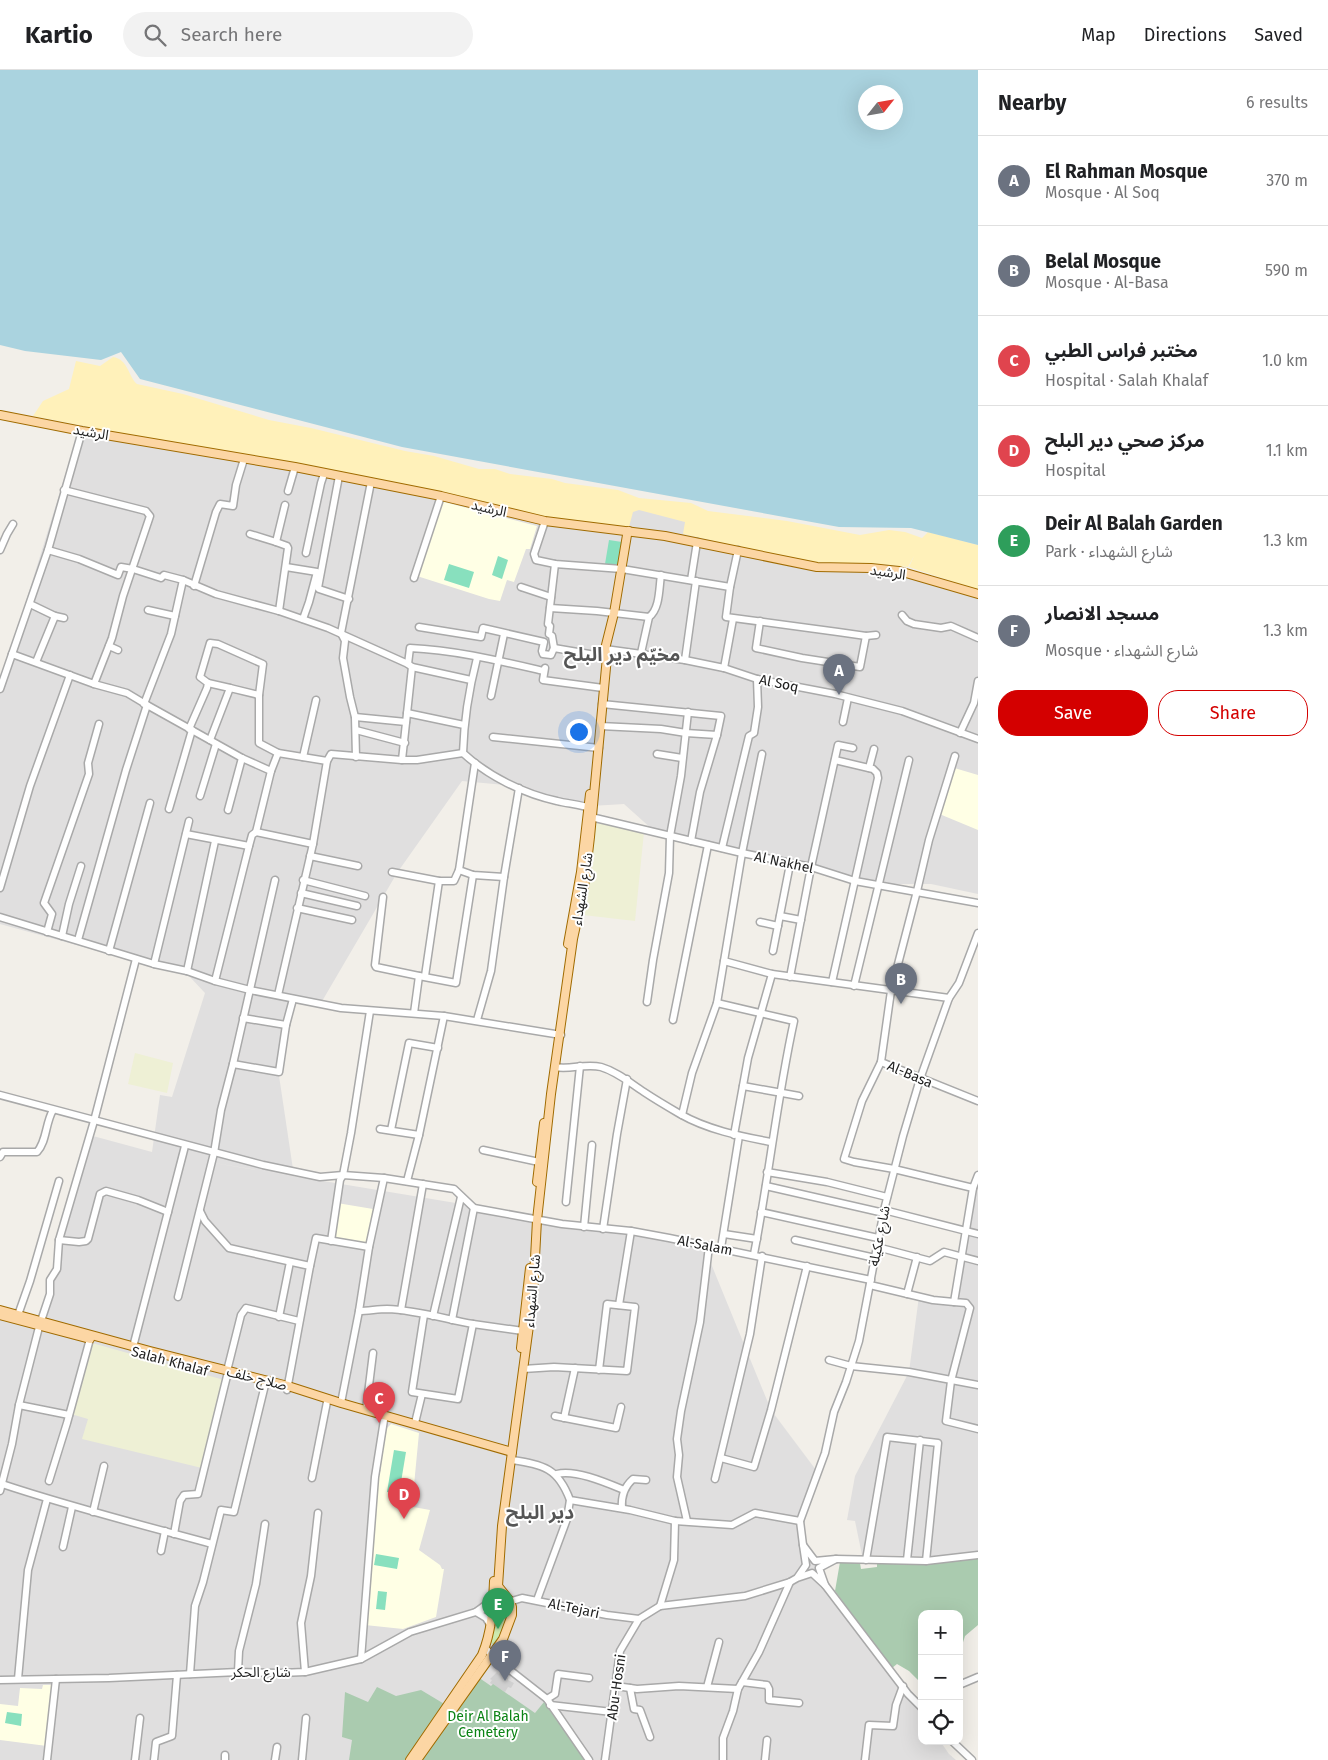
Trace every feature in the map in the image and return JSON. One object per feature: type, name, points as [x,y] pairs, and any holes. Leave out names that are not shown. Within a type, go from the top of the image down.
[{"type":"main road","name":"الرشيد","points":[[0,415],[82,431],[295,467],[441,496],[545,521],[629,531],[697,542],[817,567],[871,568],[899,571],[978,594]]},
{"type":"main road","name":"شارع الشهداء","points":[[410,1760],[474,1669],[485,1647],[491,1626],[494,1607],[496,1546],[533,1296],[539,1162],[573,939],[584,888],[590,811],[599,748],[606,653],[629,531]]},
{"type":"main road","name":"شارع الشهداء","points":[[510,1601],[498,1586],[502,1526],[536,1220],[556,1067],[558,1035]]},
{"type":"main road","name":"صلاح خلف","points":[[0,1310],[40,1324],[133,1346],[415,1423],[510,1455]]},
{"type":"main road","name":"Salah Khalaf","points":[[0,1315],[40,1324],[90,1340],[227,1373],[264,1385],[288,1388],[384,1420],[510,1455]]},
{"type":"main road","points":[[417,1760],[504,1638],[512,1615],[510,1601]]},
{"type":"street","points":[[0,690],[48,550],[82,431]]},
{"type":"street","points":[[194,586],[216,512],[220,504],[233,506],[236,485],[244,459]]},
{"type":"street","points":[[288,491],[295,467]]},
{"type":"street","points":[[306,553],[324,474]]},
{"type":"street","points":[[340,476],[318,588],[349,599]]},
{"type":"street","points":[[356,757],[356,717],[350,697],[343,658],[345,641],[341,633],[371,482]]},
{"type":"street","points":[[64,490],[149,513],[150,516],[123,596],[109,646],[94,684]]},
{"type":"street","points":[[414,578],[441,496]]},
{"type":"street","points":[[276,542],[286,505]]},
{"type":"street","points":[[545,521],[534,557],[536,560],[555,564],[622,569],[730,587]]},
{"type":"street","points":[[0,550],[13,524]]},
{"type":"street","points":[[250,534],[287,546],[288,548],[279,611]]},
{"type":"street","points":[[685,660],[697,542]]},
{"type":"street","points":[[48,550],[79,559],[118,575],[121,567],[133,568],[161,578],[164,575],[183,580],[216,594],[279,611],[341,633],[410,665],[471,680]]},
{"type":"street","points":[[738,550],[726,617],[866,636],[876,635]]},
{"type":"street","points":[[554,648],[552,636],[549,634],[555,564]]},
{"type":"street","points":[[286,567],[317,572],[303,620]]},
{"type":"street","points":[[641,653],[649,617],[656,608],[661,575]]},
{"type":"street","points":[[78,940],[146,704],[171,634],[183,580]]},
{"type":"street","points":[[522,587],[551,597]]},
{"type":"street","points":[[30,604],[55,616],[64,618]]},
{"type":"street","points":[[550,608],[649,617]]},
{"type":"street","points":[[148,610],[175,616]]},
{"type":"street","points":[[902,615],[907,621],[914,624],[941,628],[951,626],[978,638]]},
{"type":"street","points":[[36,662],[55,616]]},
{"type":"street","points":[[724,668],[733,619]]},
{"type":"street","points":[[760,621],[756,648],[802,658],[860,667],[866,636]]},
{"type":"street","points":[[419,627],[481,637],[483,628],[504,634],[490,696]]},
{"type":"street","name":"Al Soq","points":[[504,634],[544,642],[543,654],[551,655],[554,648],[606,653],[641,653],[724,668],[757,679],[835,694],[902,711],[978,739]]},
{"type":"street","points":[[259,695],[208,683],[200,677],[210,643],[218,644],[262,664],[259,695],[259,743],[278,753],[327,761]]},
{"type":"street","points":[[109,646],[118,650]]},
{"type":"street","points":[[402,760],[405,743],[410,648],[544,670],[543,680],[603,688]]},
{"type":"street","points":[[12,654],[36,662],[51,670],[128,693],[242,758],[271,771]]},
{"type":"street","points":[[278,995],[313,844],[327,761],[332,754],[417,760],[463,753],[464,726],[471,680],[477,658]]},
{"type":"street","points":[[0,888],[35,771],[70,675]]},
{"type":"street","points":[[722,848],[748,736],[754,733],[758,707],[757,679]]},
{"type":"street","points":[[960,733],[976,704],[978,680]]},
{"type":"street","points":[[169,809],[191,730],[208,683]]},
{"type":"street","points":[[200,796],[213,742],[230,688]]},
{"type":"street","points":[[843,722],[848,698]]},
{"type":"street","points":[[303,758],[316,700]]},
{"type":"street","points":[[602,704],[721,716],[700,792],[691,841]]},
{"type":"street","points":[[647,1002],[669,873],[670,836],[681,776],[688,712]]},
{"type":"street","points":[[407,713],[464,726]]},
{"type":"street","points":[[356,717],[406,722]]},
{"type":"street","points":[[47,932],[52,914],[44,903],[89,774],[88,763],[100,724]]},
{"type":"street","points":[[600,726],[717,734]]},
{"type":"street","points":[[356,730],[405,743]]},
{"type":"street","points":[[493,737],[599,748]]},
{"type":"street","points":[[790,977],[811,868],[838,745],[854,748]]},
{"type":"street","points":[[869,768],[874,749]]},
{"type":"street","points":[[215,981],[252,835],[256,832],[271,771],[278,753]]},
{"type":"street","name":"Al Nakhel","points":[[463,753],[475,763],[519,788],[670,836],[811,868],[855,881],[978,903]]},
{"type":"street","points":[[656,754],[682,758]]},
{"type":"street","points":[[682,1115],[692,1073],[717,1003],[742,853],[762,754]]},
{"type":"street","name":"Al-Basa","points":[[955,756],[929,840],[891,991],[881,1062],[978,1101]]},
{"type":"street","points":[[228,810],[242,758]]},
{"type":"street","points":[[832,982],[878,778],[877,773],[869,768],[835,760]]},
{"type":"street","points":[[854,986],[909,760]]},
{"type":"street","points":[[392,872],[454,882],[462,855],[475,763]]},
{"type":"street","points":[[477,1020],[491,971],[519,788]]},
{"type":"street","points":[[109,951],[150,803]]},
{"type":"street","points":[[154,964],[189,821]]},
{"type":"street","points":[[256,832],[313,844]]},
{"type":"street","points":[[186,834],[249,846]]},
{"type":"street","points":[[187,971],[215,841]]},
{"type":"street","points":[[673,1020],[708,844]]},
{"type":"street","points":[[310,856],[358,866]]},
{"type":"street","points":[[773,951],[790,864]]},
{"type":"street","points":[[62,936],[69,904],[82,866]]},
{"type":"street","points":[[459,870],[473,875],[504,877]]},
{"type":"street","points":[[383,897],[376,967],[456,983],[473,875]]},
{"type":"street","points":[[178,1297],[214,1153],[221,1110],[275,880]]},
{"type":"street","points":[[304,880],[365,896]]},
{"type":"street","points":[[414,1013],[439,881]]},
{"type":"street","points":[[301,893],[357,906]]},
{"type":"street","points":[[297,908],[352,920]]},
{"type":"street","points":[[780,916],[801,920]]},
{"type":"street","points":[[0,917],[136,959],[187,971],[250,990],[341,1008],[477,1020],[558,1035]]},
{"type":"street","points":[[760,922],[778,926]]},
{"type":"street","name":"شارع عكيلة","points":[[806,1565],[800,1521],[825,1453],[834,1412],[859,1341],[876,1247],[894,1169],[920,1079],[949,998],[959,983],[978,933]]},
{"type":"street","points":[[136,959],[94,1121],[59,1240],[56,1269],[50,1280],[50,1294],[40,1324],[19,1405],[1,1488],[212,1544]]},
{"type":"street","points":[[724,961],[790,977],[949,998]]},
{"type":"street","points":[[721,1248],[748,1058],[772,974]]},
{"type":"street","points":[[233,1064],[279,1072],[286,1024],[293,999]]},
{"type":"street","points":[[717,1003],[794,1021],[771,1142],[766,1186],[754,1254]]},
{"type":"street","points":[[331,1241],[340,1180],[343,1175],[352,1134],[370,1011]]},
{"type":"street","points":[[407,1181],[444,1016]]},
{"type":"street","points":[[243,1018],[286,1024]]},
{"type":"street","points":[[391,1130],[409,1043],[438,1048]]},
{"type":"street","points":[[881,1062],[862,1101],[844,1159],[974,1188]]},
{"type":"street","points":[[566,1202],[580,1066]]},
{"type":"street","points":[[556,1067],[600,1067],[626,1079],[682,1115],[704,1126],[771,1142]]},
{"type":"street","points":[[603,1229],[616,1134],[626,1079]]},
{"type":"street","points":[[743,1086],[798,1096]]},
{"type":"street","points":[[0,1095],[185,1146],[320,1177],[343,1175],[384,1178],[454,1189],[474,1208],[452,1320]]},
{"type":"street","points":[[0,1157],[4,1152],[37,1152],[42,1146],[53,1110]]},
{"type":"street","points":[[380,1128],[419,1134]]},
{"type":"street","points":[[584,1227],[592,1145]]},
{"type":"street","points":[[133,1346],[185,1146]]},
{"type":"street","points":[[483,1150],[539,1162]]},
{"type":"street","points":[[767,1172],[827,1182],[887,1197]]},
{"type":"street","points":[[978,1175],[974,1188],[975,1199],[966,1231],[954,1302],[966,1303],[970,1308],[951,1381],[946,1421],[978,1429]]},
{"type":"street","points":[[340,1402],[384,1178]]},
{"type":"street","points":[[18,1315],[30,1281],[59,1181]]},
{"type":"street","points":[[401,1310],[423,1184]]},
{"type":"street","points":[[766,1186],[884,1211],[978,1234]]},
{"type":"street","points":[[59,1240],[79,1242],[88,1239],[100,1194],[106,1191],[138,1200],[168,1212]]},
{"type":"street","points":[[433,1316],[461,1197]]},
{"type":"street","name":"Al-Salam","points":[[474,1208],[536,1220],[631,1232],[754,1254],[808,1266],[907,1294],[933,1300],[954,1302]]},
{"type":"street","points":[[200,1211],[205,1221],[229,1248],[310,1266]]},
{"type":"street","points":[[761,1212],[878,1238]]},
{"type":"street","points":[[619,1305],[631,1232]]},
{"type":"street","points":[[724,1234],[757,1239]]},
{"type":"street","points":[[288,1388],[316,1238],[369,1247]]},
{"type":"street","points":[[795,1240],[875,1258]]},
{"type":"street","points":[[687,1521],[677,1477],[679,1455],[677,1439],[680,1411],[700,1322],[709,1246]]},
{"type":"street","points":[[876,1247],[930,1261],[944,1252],[978,1261]]},
{"type":"street","points":[[715,1479],[750,1334],[762,1256]]},
{"type":"street","points":[[907,1294],[917,1257]]},
{"type":"street","points":[[279,1317],[290,1262]]},
{"type":"street","points":[[721,1458],[754,1467],[771,1410],[808,1266]]},
{"type":"street","points":[[523,1370],[575,1368],[599,1370],[627,1370],[635,1307],[607,1304],[599,1370]]},
{"type":"street","points":[[174,1534],[180,1502],[184,1495],[198,1494],[241,1315],[246,1308],[300,1321]]},
{"type":"street","points":[[359,1312],[385,1309],[401,1310],[473,1324],[523,1331]]},
{"type":"street","points":[[424,1315],[412,1392],[422,1394],[458,1399],[473,1324]]},
{"type":"street","points":[[49,1481],[90,1340]]},
{"type":"street","points":[[366,1410],[373,1352]]},
{"type":"street","points":[[829,1360],[851,1366],[909,1372],[951,1381],[958,1380],[978,1384]]},
{"type":"street","points":[[564,1418],[575,1368]]},
{"type":"street","points":[[190,1674],[195,1606],[221,1510],[234,1512],[264,1385]]},
{"type":"street","points":[[415,1423],[422,1394]]},
{"type":"street","points":[[312,1478],[327,1402]]},
{"type":"street","points":[[19,1405],[69,1415]]},
{"type":"street","points":[[555,1416],[616,1428],[621,1407]]},
{"type":"street","points":[[361,1659],[375,1477],[384,1420]]},
{"type":"street","points":[[866,1560],[887,1437],[938,1443],[926,1561]]},
{"type":"street","points":[[908,1560],[920,1440]]},
{"type":"street","points":[[510,1455],[557,1474],[570,1500],[567,1520],[536,1600]]},
{"type":"street","points":[[93,1512],[104,1466]]},
{"type":"street","points":[[557,1474],[563,1473],[586,1477],[624,1490]]},
{"type":"street","points":[[622,1508],[624,1490],[627,1484],[633,1479],[646,1480]]},
{"type":"street","points":[[18,1679],[28,1570],[47,1499]]},
{"type":"street","points":[[570,1500],[622,1508],[675,1521],[732,1525],[755,1513],[800,1521]]},
{"type":"street","points":[[63,1547],[72,1507]]},
{"type":"street","points":[[305,1672],[301,1623],[311,1576],[318,1513]]},
{"type":"street","points":[[660,1606],[674,1560],[675,1521]]},
{"type":"street","points":[[238,1672],[239,1651],[256,1584],[265,1524]]},
{"type":"street","points":[[161,1551],[165,1531]]},
{"type":"street","points":[[803,1544],[818,1564],[825,1585]]},
{"type":"street","points":[[797,1578],[809,1562],[836,1558],[926,1561],[978,1555]]},
{"type":"street","points":[[639,1619],[660,1606],[745,1596],[817,1572],[819,1568],[836,1558]]},
{"type":"street","points":[[806,1565],[808,1571],[825,1585],[918,1703]]},
{"type":"street","points":[[723,1760],[722,1738],[733,1711],[738,1689],[759,1652],[790,1582]]},
{"type":"street","points":[[491,1626],[486,1618],[476,1612],[487,1604],[494,1589]]},
{"type":"street","name":"Al-Tejari","points":[[510,1601],[522,1598],[607,1615],[639,1619]]},
{"type":"street","name":"شارع الحكر","points":[[0,1680],[56,1680],[238,1672],[305,1672],[361,1659],[410,1632],[510,1601]]},
{"type":"street","name":"Abu-Hosni","points":[[605,1760],[620,1651],[639,1619]]},
{"type":"street","points":[[707,1687],[720,1642]]},
{"type":"street","points":[[485,1647],[492,1656],[548,1702],[589,1760]]},
{"type":"street","points":[[548,1702],[555,1694],[558,1674],[590,1678]]},
{"type":"street","points":[[154,1760],[156,1742],[172,1736],[177,1675]]},
{"type":"street","points":[[963,1684],[978,1678]]},
{"type":"street","points":[[47,1760],[56,1680]]},
{"type":"street","points":[[742,1682],[767,1685],[769,1689],[768,1700],[799,1703]]},
{"type":"street","points":[[616,1686],[638,1690],[679,1686],[738,1689]]},
{"type":"street","points":[[865,1760],[869,1725],[893,1726],[896,1705],[903,1686]]},
{"type":"street","points":[[630,1688],[634,1709],[640,1710],[650,1736]]},
{"type":"street","points":[[548,1702],[612,1712]]},
{"type":"street","points":[[135,1760],[140,1718]]},
{"type":"street","points":[[302,1760],[306,1718]]},
{"type":"street","points":[[765,1760],[768,1740]]},
{"type":"street","points":[[956,1745],[972,1760]]},
{"type":"street","points":[[276,1760],[277,1747]]},
{"type":"shaded area","points":[[82,421],[637,508],[688,521],[709,538],[770,554],[823,565],[855,562],[892,567],[978,597],[978,894],[931,884],[884,884],[653,830],[624,804],[591,806],[555,799],[516,786],[462,781],[397,873],[321,1003],[293,1003],[278,1069],[294,1176],[208,1162],[703,1244],[771,1410],[816,1470],[803,1529],[810,1552],[833,1592],[918,1709],[918,1745],[943,1745],[956,1760],[0,1760],[0,1309],[40,1321],[93,1136],[152,1152],[160,1095],[172,1097],[205,993],[189,976],[0,924],[0,685]]},
{"type":"shaded area","points":[[440,501],[537,526],[530,549],[526,549],[514,582],[507,580],[500,601],[417,576]]},
{"type":"shaded area","points":[[951,767],[978,775],[978,830],[937,813]]},
{"type":"shaded area","points":[[594,822],[644,832],[635,921],[583,915]]},
{"type":"shaded area","points":[[135,1053],[173,1063],[167,1093],[128,1084]]},
{"type":"shaded area","points":[[978,1175],[978,1557],[862,1555],[855,1521],[847,1520],[855,1476],[909,1372],[919,1296],[953,1300]]},
{"type":"shaded area","points":[[337,1203],[373,1209],[368,1244],[332,1240]]},
{"type":"shaded area","points":[[92,1343],[224,1380],[202,1468],[82,1439],[88,1419],[71,1414]]},
{"type":"shaded area","points":[[391,1424],[419,1433],[412,1506],[402,1505],[430,1510],[419,1550],[444,1569],[436,1617],[403,1629],[365,1625],[376,1501],[381,1470],[379,1469],[384,1431]]},
{"type":"shaded area","points":[[497,1672],[514,1683],[505,1692],[490,1683],[492,1680],[490,1679]]},
{"type":"shaded area","points":[[43,1685],[53,1685],[47,1746],[0,1740],[0,1704],[18,1706],[20,1688],[42,1689]]},
{"type":"green space","points":[[609,540],[622,542],[618,566],[605,564]]},
{"type":"green space","points":[[498,556],[508,560],[502,579],[492,575]]},
{"type":"green space","points":[[449,564],[474,572],[469,588],[444,580]]},
{"type":"green space","points":[[394,1450],[406,1452],[399,1494],[387,1492]]},
{"type":"green space","points":[[376,1554],[399,1558],[397,1569],[374,1565]]},
{"type":"green space","points":[[978,1558],[978,1625],[965,1636],[963,1642],[963,1610],[918,1610],[918,1680],[909,1671],[897,1664],[892,1668],[835,1591],[840,1562],[860,1563],[861,1569],[877,1567],[877,1563],[932,1564]]},
{"type":"green space","points":[[378,1591],[387,1592],[385,1610],[376,1609]]},
{"type":"green space","points":[[500,1613],[503,1613],[506,1617],[498,1643],[493,1645],[490,1641]]},
{"type":"green space","name":"Deir Al Balah Cemetery","points":[[478,1677],[491,1686],[493,1684],[535,1713],[544,1702],[585,1760],[419,1760]]},
{"type":"green space","name":"Deir Al Balah Cemetery","points":[[377,1687],[396,1696],[421,1690],[446,1705],[406,1760],[349,1760],[352,1740],[342,1737],[345,1692],[368,1702]]},
{"type":"green space","points":[[7,1712],[22,1714],[21,1726],[5,1723]]},
{"type":"sand","points":[[113,357],[118,358],[125,364],[137,384],[183,394],[269,420],[434,456],[479,469],[495,469],[510,474],[618,490],[639,498],[691,503],[708,511],[787,521],[860,535],[889,530],[905,532],[922,538],[928,532],[978,545],[978,590],[909,567],[914,556],[908,567],[880,564],[808,562],[683,534],[685,522],[639,510],[633,512],[629,527],[568,521],[33,416],[43,401],[69,389],[76,361],[100,366]]},
{"type":"water","points":[[0,70],[978,70],[978,545],[911,528],[839,527],[402,447],[140,379],[121,352],[101,360],[25,351],[0,345]]},
{"type":"place","name":"El Rahman Mosque","points":[[839,695]]},
{"type":"place","name":"Belal Mosque","points":[[901,1004]]},
{"type":"place","name":"مختبر فراس الطبي","points":[[379,1423]]},
{"type":"place","name":"مركز صحي دير البلح","points":[[404,1519]]},
{"type":"place","name":"Deir Al Balah Garden","points":[[498,1629]]},
{"type":"place","name":"مسجد الانصار","points":[[505,1681]]},
{"type":"district","name":"مخيّم دير البلح","points":[[622,654]]},
{"type":"district","name":"دير البلح","points":[[540,1512]]}]
